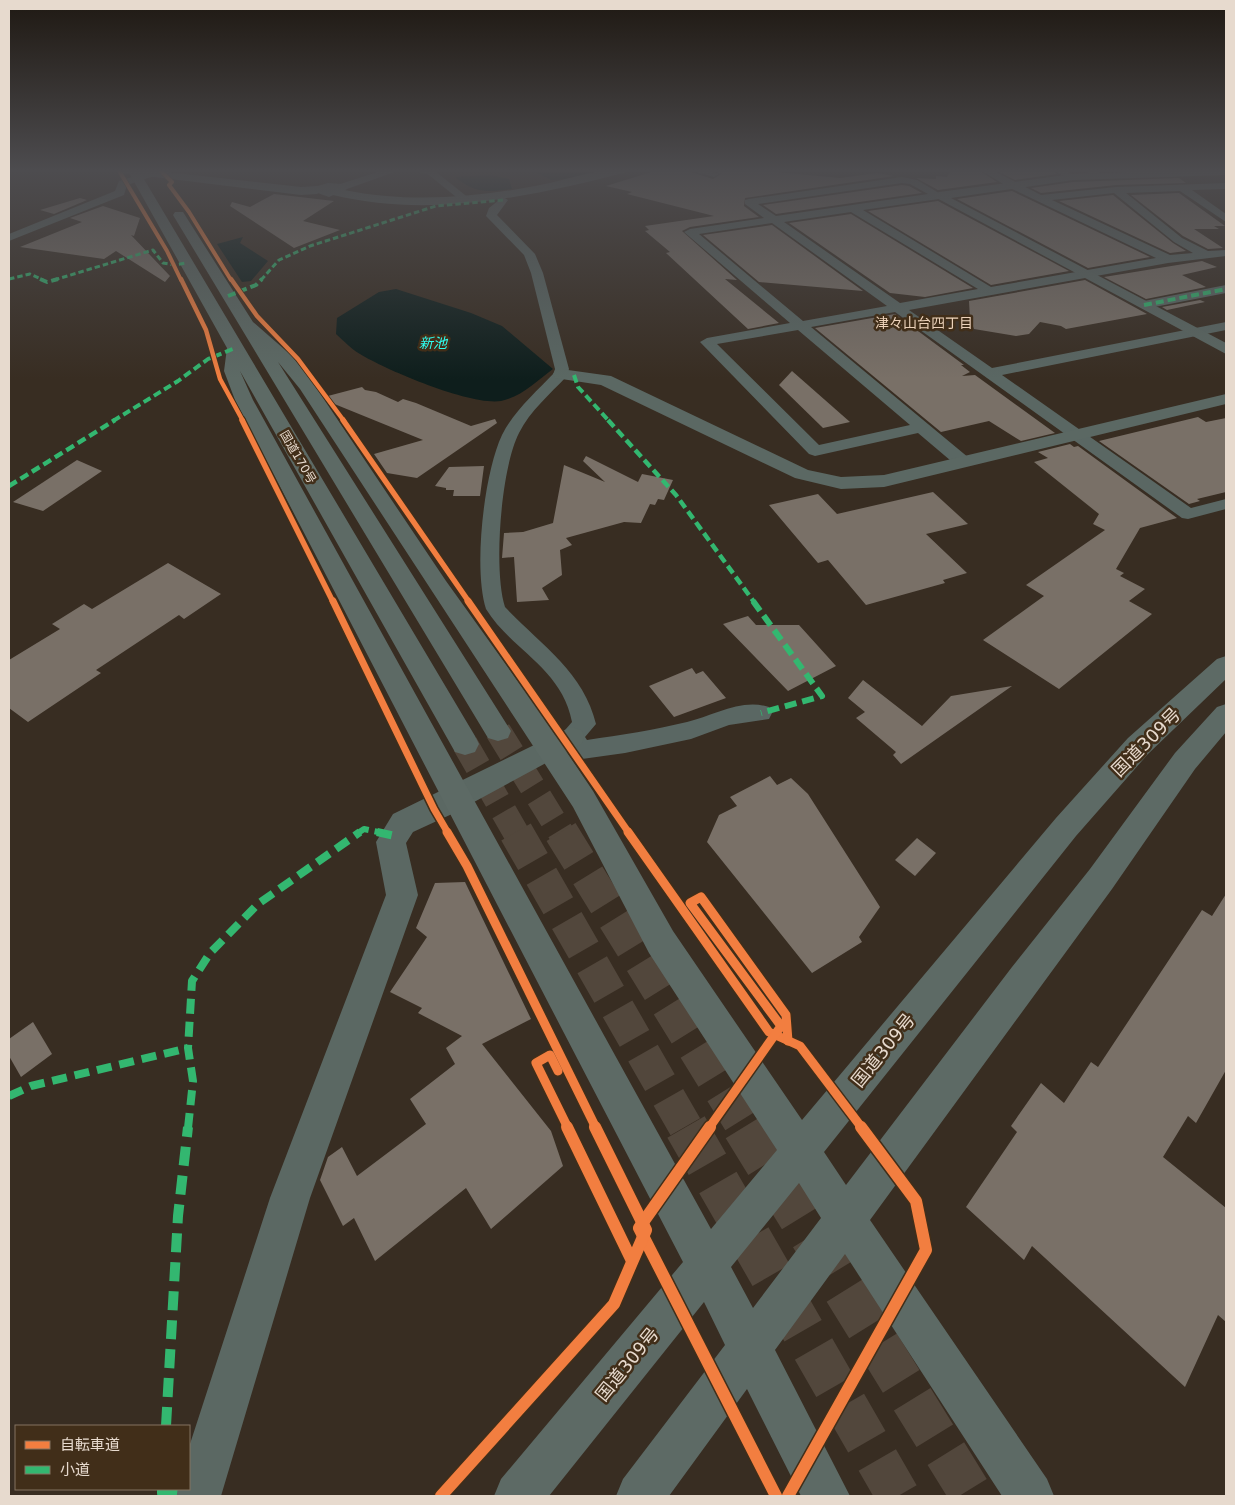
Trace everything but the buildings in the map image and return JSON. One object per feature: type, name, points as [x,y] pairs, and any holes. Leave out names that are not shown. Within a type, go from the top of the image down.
[{"type":"highway","name":"国道170号","points":[[178,239],[498,731]]},
{"type":"highway","name":"国道170号","points":[[189,239],[465,744]]},
{"type":"highway","points":[[826,1496],[708,1266],[244,400],[232,371],[241,337],[286,360],[307,387],[438,586],[560,743],[583,799],[661,942],[845,1221],[924,1335],[1030,1496]]},
{"type":"highway","name":"国道309号","points":[[518,1496],[1066,827],[1138,746],[1226,665]]},
{"type":"highway","points":[[640,1496],[1024,979],[1101,879],[1185,761],[1226,714]]},
{"type":"street","points":[[198,1496],[290,1198],[402,895],[391,842],[403,823],[458,797],[560,743],[584,724],[583,712],[569,687],[549,663],[496,609],[489,585],[488,557],[502,459],[510,434],[530,406],[561,374],[561,361],[537,273],[529,254],[514,239]]},
{"type":"street","points":[[699,239],[963,462]]},
{"type":"street","points":[[801,239],[1188,514],[1226,504]]},
{"type":"street","points":[[904,239],[989,291]]},
{"type":"street","points":[[1020,239],[1226,349]]},
{"type":"street","points":[[1127,239],[1168,259]]},
{"type":"street","points":[[1177,239],[1206,255]]},
{"type":"street","points":[[922,427],[815,451],[707,342],[1168,259],[1226,253]]},
{"type":"street","points":[[1144,305],[1226,289]]},
{"type":"street","points":[[990,373],[1192,331],[1226,326]]},
{"type":"street","points":[[561,374],[605,380],[784,466],[821,479],[841,483],[884,481],[1226,399]]},
{"type":"street","points":[[560,743],[582,750],[625,744],[691,730],[727,717],[761,713]]},
{"type":"water","points":[[242,239],[240,243],[268,261],[251,281],[242,282],[217,244]]},
{"type":"water","name":"新池","points":[[396,289],[471,313],[502,326],[553,369],[529,388],[515,396],[501,401],[487,401],[450,393],[372,361],[357,352],[336,334],[337,318],[379,292]]},
{"type":"tunnel","points":[[498,731],[561,833]]},
{"type":"tunnel","points":[[465,744],[516,833]]},
{"type":"tunnel","points":[[516,832],[686,1128]]},
{"type":"tunnel","points":[[561,832],[744,1128]]},
{"type":"tunnel","points":[[686,1127],[898,1496]]},
{"type":"tunnel","points":[[744,1127],[972,1496]]},
{"type":"marked path","points":[[228,296],[256,285],[279,260],[310,246],[331,239]]},
{"type":"marked path","points":[[9,279],[30,274],[47,282],[153,250],[163,263],[174,265],[186,263]]},
{"type":"marked path","points":[[1144,305],[1226,289]]},
{"type":"marked path","points":[[9,486],[178,381],[208,359],[235,348]]},
{"type":"marked path","points":[[574,375],[578,387],[676,495],[822,696],[761,713]]},
{"type":"marked path","points":[[166,1425],[178,1216],[193,1081],[188,1048],[192,981],[210,953],[258,904],[364,829],[395,836]]},
{"type":"marked path","points":[[9,1096],[31,1086],[188,1048]]},
{"type":"marked path","points":[[162,1490],[162,1493],[186,1496]]},
{"type":"cycle path","points":[[160,239],[206,330],[220,379],[271,474],[434,809],[467,866],[646,1230],[614,1304],[441,1496]]},
{"type":"cycle path","points":[[206,239],[239,292],[257,316],[298,359],[339,414],[564,741],[769,1032],[800,1046],[916,1201],[926,1250],[788,1496]]},
{"type":"cycle path","points":[[776,1496],[639,1228],[781,1026],[690,903],[701,897],[786,1015],[788,1041]]},
{"type":"cycle path","points":[[558,1071],[550,1055],[536,1063],[632,1261]]},
{"type":"district","name":"津々山台四丁目","points":[[924,323]]}]
